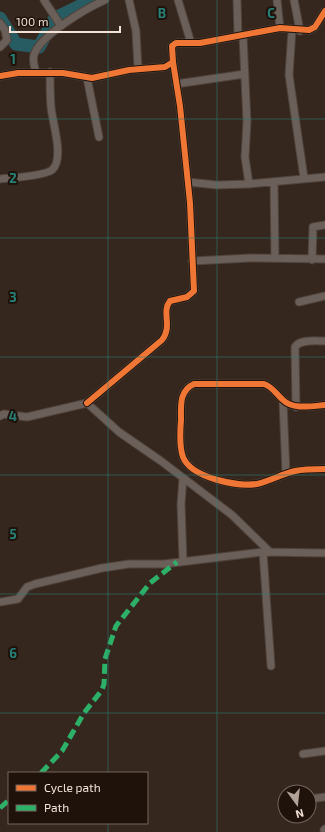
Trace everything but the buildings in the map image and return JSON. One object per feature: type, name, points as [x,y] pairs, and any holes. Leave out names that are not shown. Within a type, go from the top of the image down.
[{"type":"street","points":[[44,0],[59,24]]},
{"type":"street","points":[[36,73],[33,61],[35,52],[59,24],[89,6],[105,0]]},
{"type":"street","points":[[129,0],[136,31],[138,70]]},
{"type":"street","points":[[178,0],[191,43]]},
{"type":"street","points":[[237,0],[245,74],[247,122],[245,158],[249,184]]},
{"type":"street","points":[[277,0],[280,28]]},
{"type":"street","points":[[294,0],[296,30],[289,75],[304,178]]},
{"type":"street","points":[[0,416],[4,414],[27,417],[87,403],[166,335],[168,325],[167,305],[170,301],[187,297],[194,291],[188,182],[173,62],[172,48],[174,44],[240,36],[280,28],[296,30],[312,29],[322,22],[325,11]]},
{"type":"street","points":[[0,23],[7,40],[0,47]]},
{"type":"street","points":[[0,76],[50,72],[70,74],[87,78],[165,67],[173,62]]},
{"type":"street","points":[[0,179],[46,172],[53,168],[56,164],[56,134],[51,109],[50,72]]},
{"type":"street","points":[[176,84],[245,74]]},
{"type":"street","points":[[87,78],[99,137]]},
{"type":"street","points":[[188,182],[218,185],[249,184],[325,177]]},
{"type":"street","points":[[274,182],[275,258]]},
{"type":"street","points":[[312,260],[313,227],[325,224]]},
{"type":"street","points":[[192,261],[251,258],[325,259]]},
{"type":"street","points":[[299,302],[325,296]]},
{"type":"street","points":[[296,406],[295,348],[297,344],[302,342],[325,341]]},
{"type":"street","points":[[325,406],[296,406],[283,401],[269,386],[264,384],[194,384],[183,392],[181,400],[180,440],[183,457],[187,464],[204,475],[236,485],[258,483],[301,470],[325,469]]},
{"type":"street","points":[[283,401],[286,474]]},
{"type":"street","points":[[87,403],[119,432],[232,515],[266,552],[272,666]]},
{"type":"street","points":[[183,478],[181,504],[183,561]]},
{"type":"street","points":[[0,602],[18,599],[27,587],[35,584],[102,568],[128,564],[183,561],[266,552],[325,553]]},
{"type":"street","points":[[303,754],[325,751]]},
{"type":"waterway","points":[[0,18],[16,44],[39,47],[55,18],[92,0]]},
{"type":"marked path","points":[[42,772],[62,751],[84,713],[102,690],[104,684],[105,659],[116,626],[150,583],[177,562]]},
{"type":"marked path","points":[[0,808],[8,801]]},
{"type":"cycle path","points":[[0,76],[18,73],[63,73],[92,78],[129,70],[165,67],[173,62],[172,46],[176,43],[200,43],[280,28],[309,30],[315,27],[325,11]]},
{"type":"cycle path","points":[[87,403],[162,340],[167,330],[166,310],[170,301],[187,297],[194,291],[190,203],[180,106],[173,62]]},
{"type":"cycle path","points":[[325,405],[303,407],[292,405],[287,403],[272,389],[264,384],[194,384],[189,387],[183,395],[180,439],[183,457],[188,464],[205,476],[216,480],[249,485],[267,481],[295,471],[306,469],[325,469]]}]
